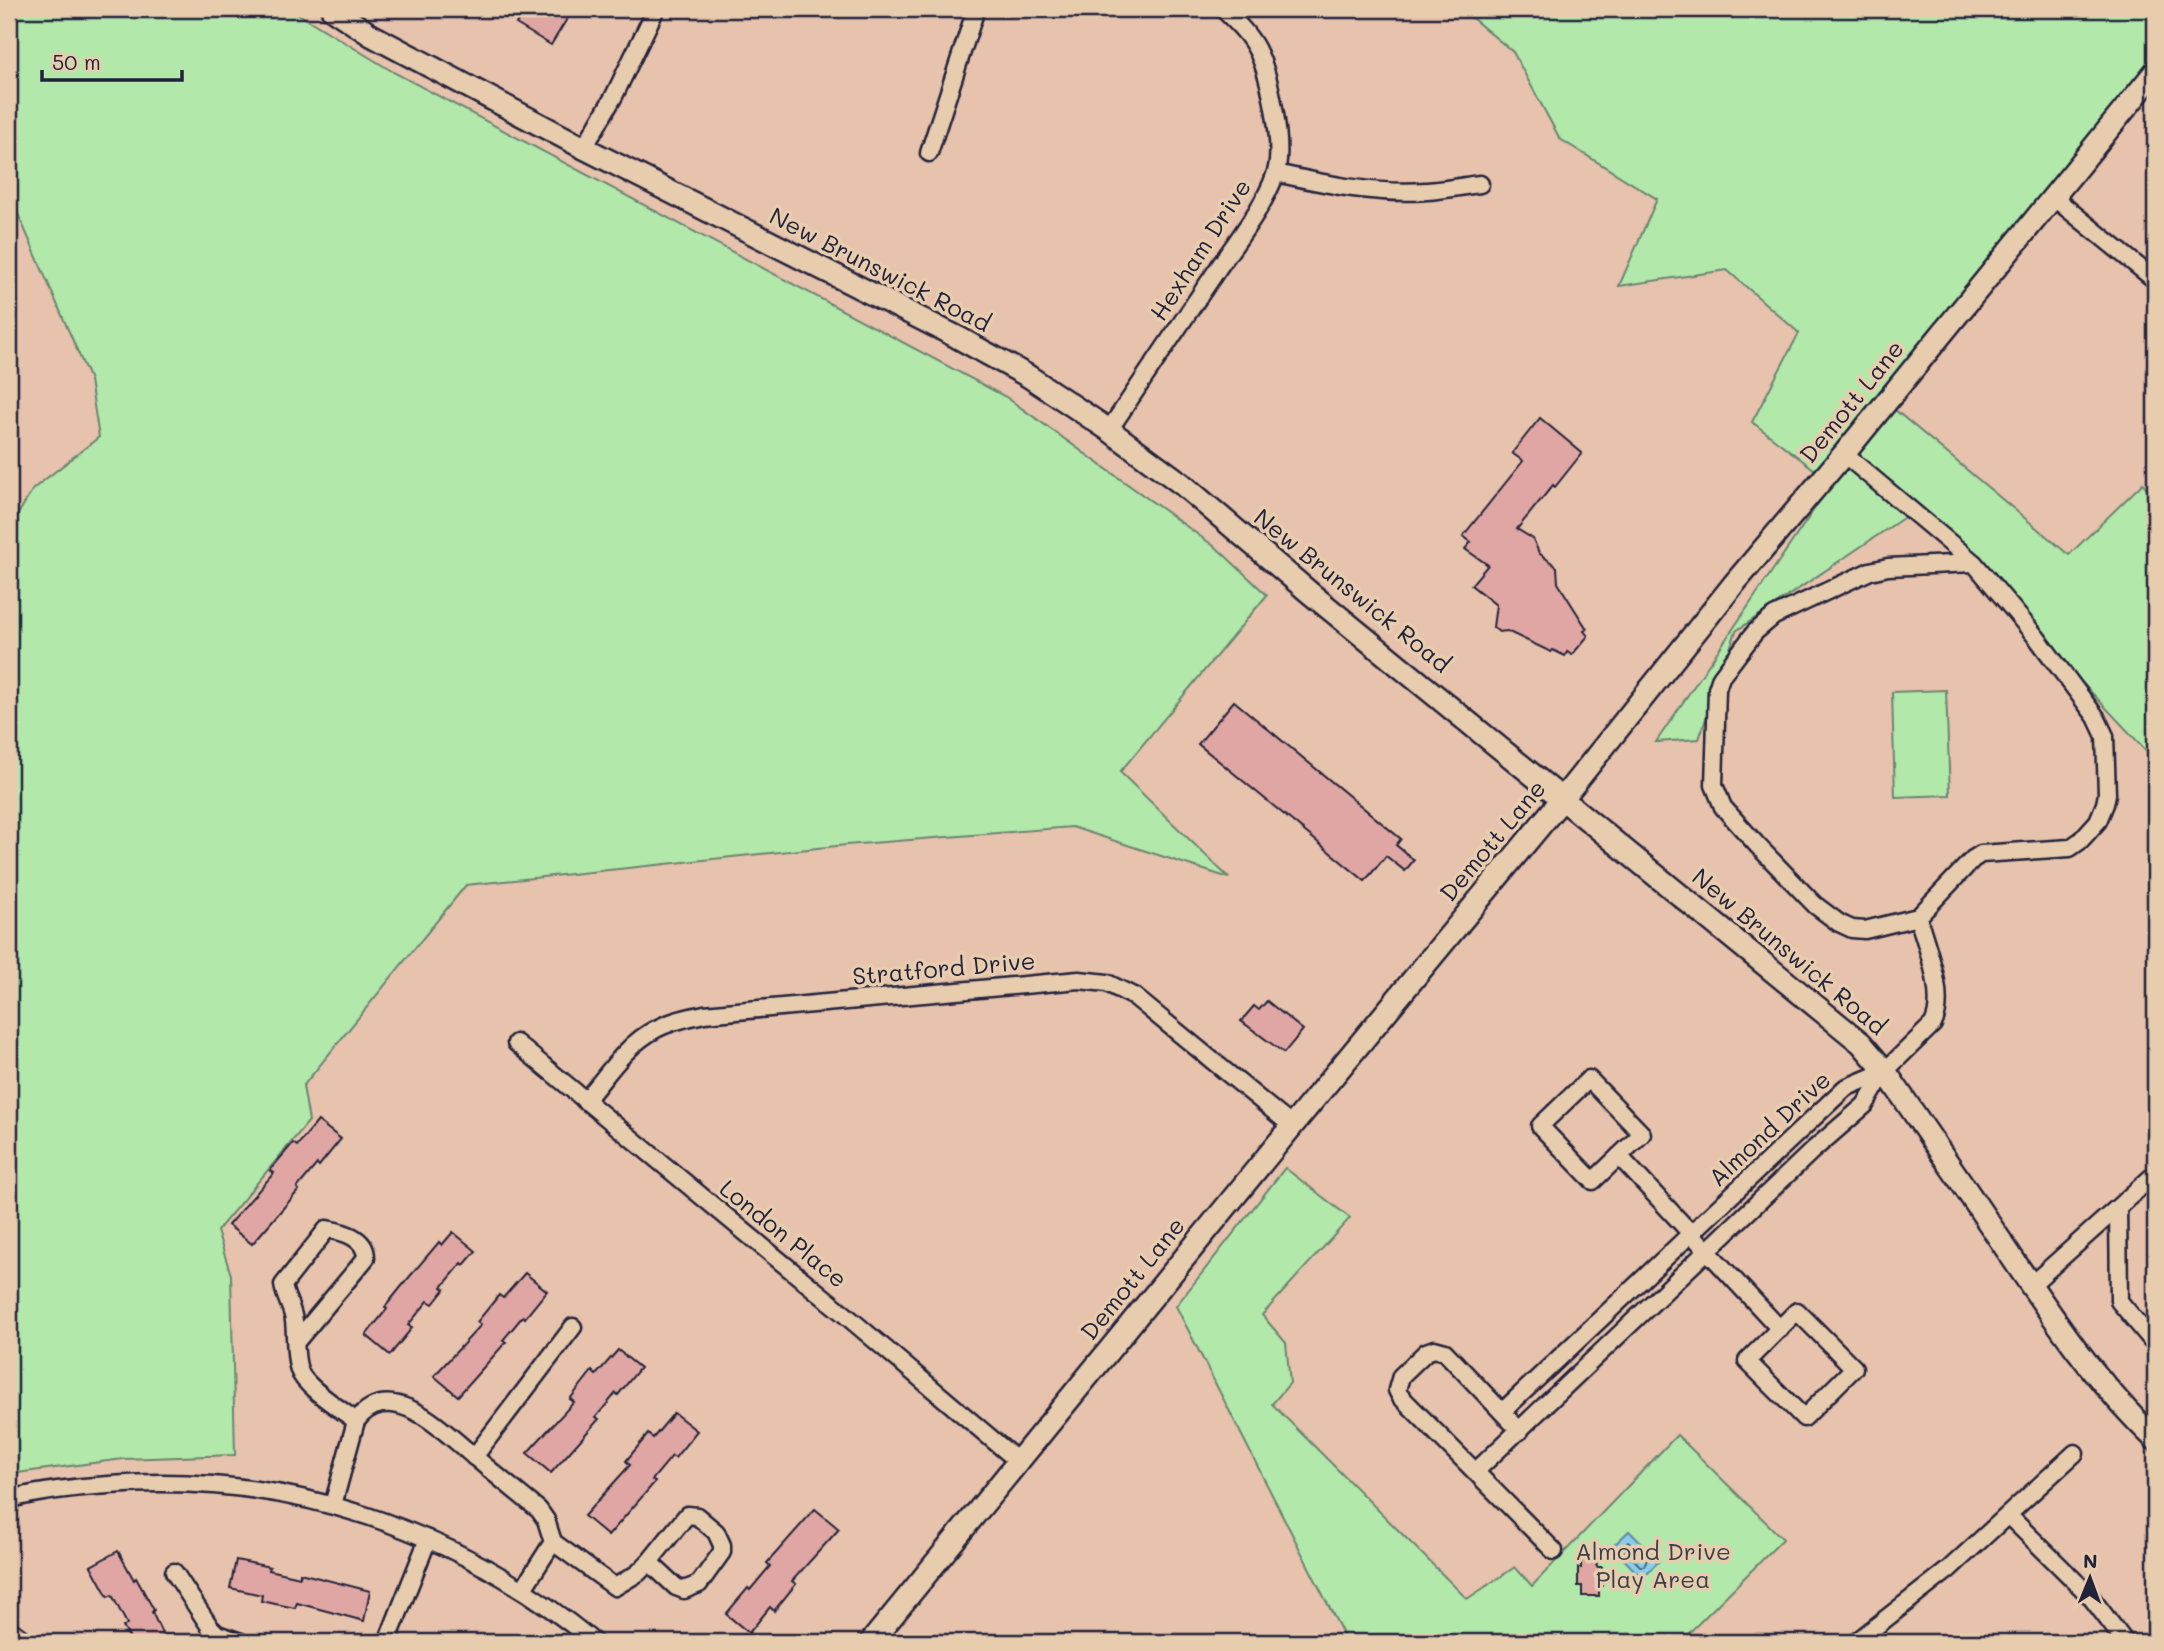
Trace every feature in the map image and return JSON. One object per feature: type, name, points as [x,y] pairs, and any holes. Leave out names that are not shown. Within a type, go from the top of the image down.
[{"type":"street","name":"New Brunswick Road","points":[[332,9],[371,35],[584,148],[957,337],[1028,376],[1110,430],[1182,484],[1310,593],[1851,1035],[1885,1071],[2031,1285],[2098,1375],[2155,1438]]},
{"type":"street","points":[[584,148],[614,96],[656,9]]},
{"type":"street","points":[[929,153],[976,9]]},
{"type":"street","name":"Hexham Drive","points":[[1110,430],[1250,222],[1276,173],[1278,139],[1274,104],[1266,72],[1256,48],[1223,9]]},
{"type":"street","name":"Demott Lane","points":[[871,1642],[2155,72]]},
{"type":"street","points":[[1276,173],[1334,186],[1382,192],[1427,191],[1480,184]]},
{"type":"street","points":[[2053,197],[2155,280]]},
{"type":"street","points":[[1844,454],[1974,563],[2037,638],[2095,717],[2105,736],[2107,794],[2098,821],[2070,848],[1981,854],[1917,916],[1864,930],[1852,929],[1815,905],[1723,807],[1717,796],[1714,785],[1717,689],[1721,677],[1755,632],[1774,616],[1870,571],[1888,567],[1974,563]]},
{"type":"street","points":[[1885,1071],[1936,1018],[1938,993],[1917,916]]},
{"type":"street","name":"Stratford Drive","points":[[585,1101],[634,1044],[653,1030],[671,1022],[704,1014],[1079,980],[1107,983],[1135,996],[1292,1126]]},
{"type":"street","name":"London Place","points":[[516,1043],[1019,1462]]},
{"type":"street","name":"Almond Drive","points":[[1502,1412],[1845,1088],[1885,1071]]},
{"type":"street","name":"Almond Drive","points":[[1476,1471],[1813,1150],[1864,1105],[1885,1071]]},
{"type":"street","points":[[1589,1079],[1642,1134],[1619,1156],[1592,1181],[1540,1126],[1589,1079]]},
{"type":"street","points":[[1619,1156],[1780,1329]]},
{"type":"street","points":[[2031,1285],[2155,1174]]},
{"type":"street","points":[[2118,1208],[2119,1301],[2155,1344]]},
{"type":"street","points":[[296,1342],[366,1258],[362,1244],[348,1233],[327,1229],[283,1285],[285,1298],[294,1317],[296,1342],[300,1374],[307,1383],[356,1421]]},
{"type":"street","points":[[1797,1311],[1854,1368],[1804,1418],[1747,1361],[1780,1329],[1797,1311]]},
{"type":"street","points":[[474,1457],[573,1327]]},
{"type":"street","points":[[1520,1431],[1441,1349],[1426,1352],[1401,1376],[1397,1390],[1400,1396],[1554,1551]]},
{"type":"street","points":[[332,1505],[356,1421],[365,1410],[378,1405],[403,1406],[430,1419],[539,1510],[546,1520],[553,1542],[615,1587],[638,1573],[687,1515],[696,1516],[716,1532],[722,1545],[722,1552],[699,1584],[684,1590],[676,1587],[649,1562]]},
{"type":"street","points":[[1856,1642],[1948,1570],[2075,1453]]},
{"type":"street","points":[[9,1499],[63,1488],[181,1482],[273,1492],[332,1505],[400,1526],[428,1539],[523,1589],[594,1642]]},
{"type":"street","points":[[2009,1516],[2090,1596],[2125,1642]]},
{"type":"street","points":[[387,1642],[428,1539]]},
{"type":"street","points":[[523,1589],[553,1542]]},
{"type":"street","points":[[174,1572],[210,1627],[217,1634],[241,1642]]},
{"type":"green space","points":[[9,9],[290,9],[395,73],[1006,397],[1218,549],[1267,595],[1120,772],[1229,878],[1072,827],[846,845],[466,885],[303,1086],[309,1121],[217,1231],[231,1275],[235,1455],[123,1459],[9,1474],[9,529],[33,489],[99,437],[90,380],[9,193]]},
{"type":"green space","points":[[1461,9],[2155,9],[2155,77],[1894,409],[2069,555],[2143,483],[2155,500],[2155,760],[1918,508],[1736,631],[1699,739],[1656,742],[1832,483],[1752,422],[1799,333],[1727,270],[1619,286],[1657,199],[1560,139],[1513,52]]},
{"type":"green space","points":[[1946,690],[1950,795],[1895,797],[1892,692]]},
{"type":"green space","name":"Almond Drive Play Area","points":[[1285,1168],[1350,1218],[1262,1315],[1286,1343],[1290,1383],[1272,1404],[1467,1599],[1515,1567],[1532,1586],[1677,1435],[1783,1539],[1680,1642],[1347,1642],[1176,1306]]},
{"type":"water","points":[[1629,1531],[1659,1561],[1642,1578],[1612,1547]]},
{"type":"building","points":[[525,9],[573,9],[551,45],[516,24]]},
{"type":"building","points":[[1540,418],[1582,453],[1517,529],[1533,539],[1539,553],[1557,567],[1558,583],[1587,629],[1584,631],[1588,636],[1572,655],[1567,652],[1565,656],[1507,631],[1499,632],[1493,627],[1496,605],[1471,585],[1488,565],[1465,549],[1471,542],[1463,536],[1523,461],[1512,453]]},
{"type":"building","points":[[1234,701],[1401,839],[1396,845],[1414,860],[1405,871],[1386,856],[1365,881],[1198,744]]},
{"type":"building","points":[[1267,1001],[1303,1030],[1284,1053],[1241,1021],[1254,1006],[1259,1010]]},
{"type":"building","points":[[318,1121],[341,1139],[319,1166],[317,1164],[297,1188],[299,1190],[252,1244],[228,1225],[274,1173],[270,1170],[293,1143],[297,1146]]},
{"type":"building","points":[[453,1232],[476,1251],[442,1287],[445,1289],[433,1304],[428,1301],[408,1325],[412,1328],[390,1355],[366,1335],[406,1281],[439,1242],[442,1245]]},
{"type":"building","points":[[525,1273],[547,1291],[525,1318],[523,1316],[503,1340],[506,1342],[458,1396],[434,1376],[481,1325],[477,1322],[499,1295],[503,1298]]},
{"type":"building","points":[[618,1350],[640,1368],[618,1395],[616,1393],[596,1417],[599,1419],[551,1473],[527,1453],[574,1402],[570,1399],[592,1371],[596,1375]]},
{"type":"building","points":[[674,1413],[697,1431],[675,1458],[672,1456],[652,1480],[655,1482],[608,1536],[584,1516],[630,1465],[626,1461],[648,1434],[653,1438]]},
{"type":"building","points":[[815,1509],[839,1529],[792,1581],[796,1584],[774,1611],[770,1607],[749,1633],[726,1614],[748,1588],[750,1590],[770,1566],[767,1563]]},
{"type":"building","points":[[118,1551],[154,1610],[152,1612],[166,1642],[132,1642],[123,1627],[127,1624],[112,1595],[108,1597],[91,1566]]},
{"type":"building","points":[[1581,1556],[1596,1556],[1597,1567],[1602,1567],[1599,1596],[1582,1596],[1582,1586],[1578,1586]]},
{"type":"building","points":[[236,1560],[270,1567],[269,1570],[300,1577],[300,1573],[370,1591],[364,1621],[297,1603],[295,1608],[261,1601],[262,1595],[230,1588]]},
{"type":"building","points":[[9,1617],[42,1642],[9,1642]]}]
